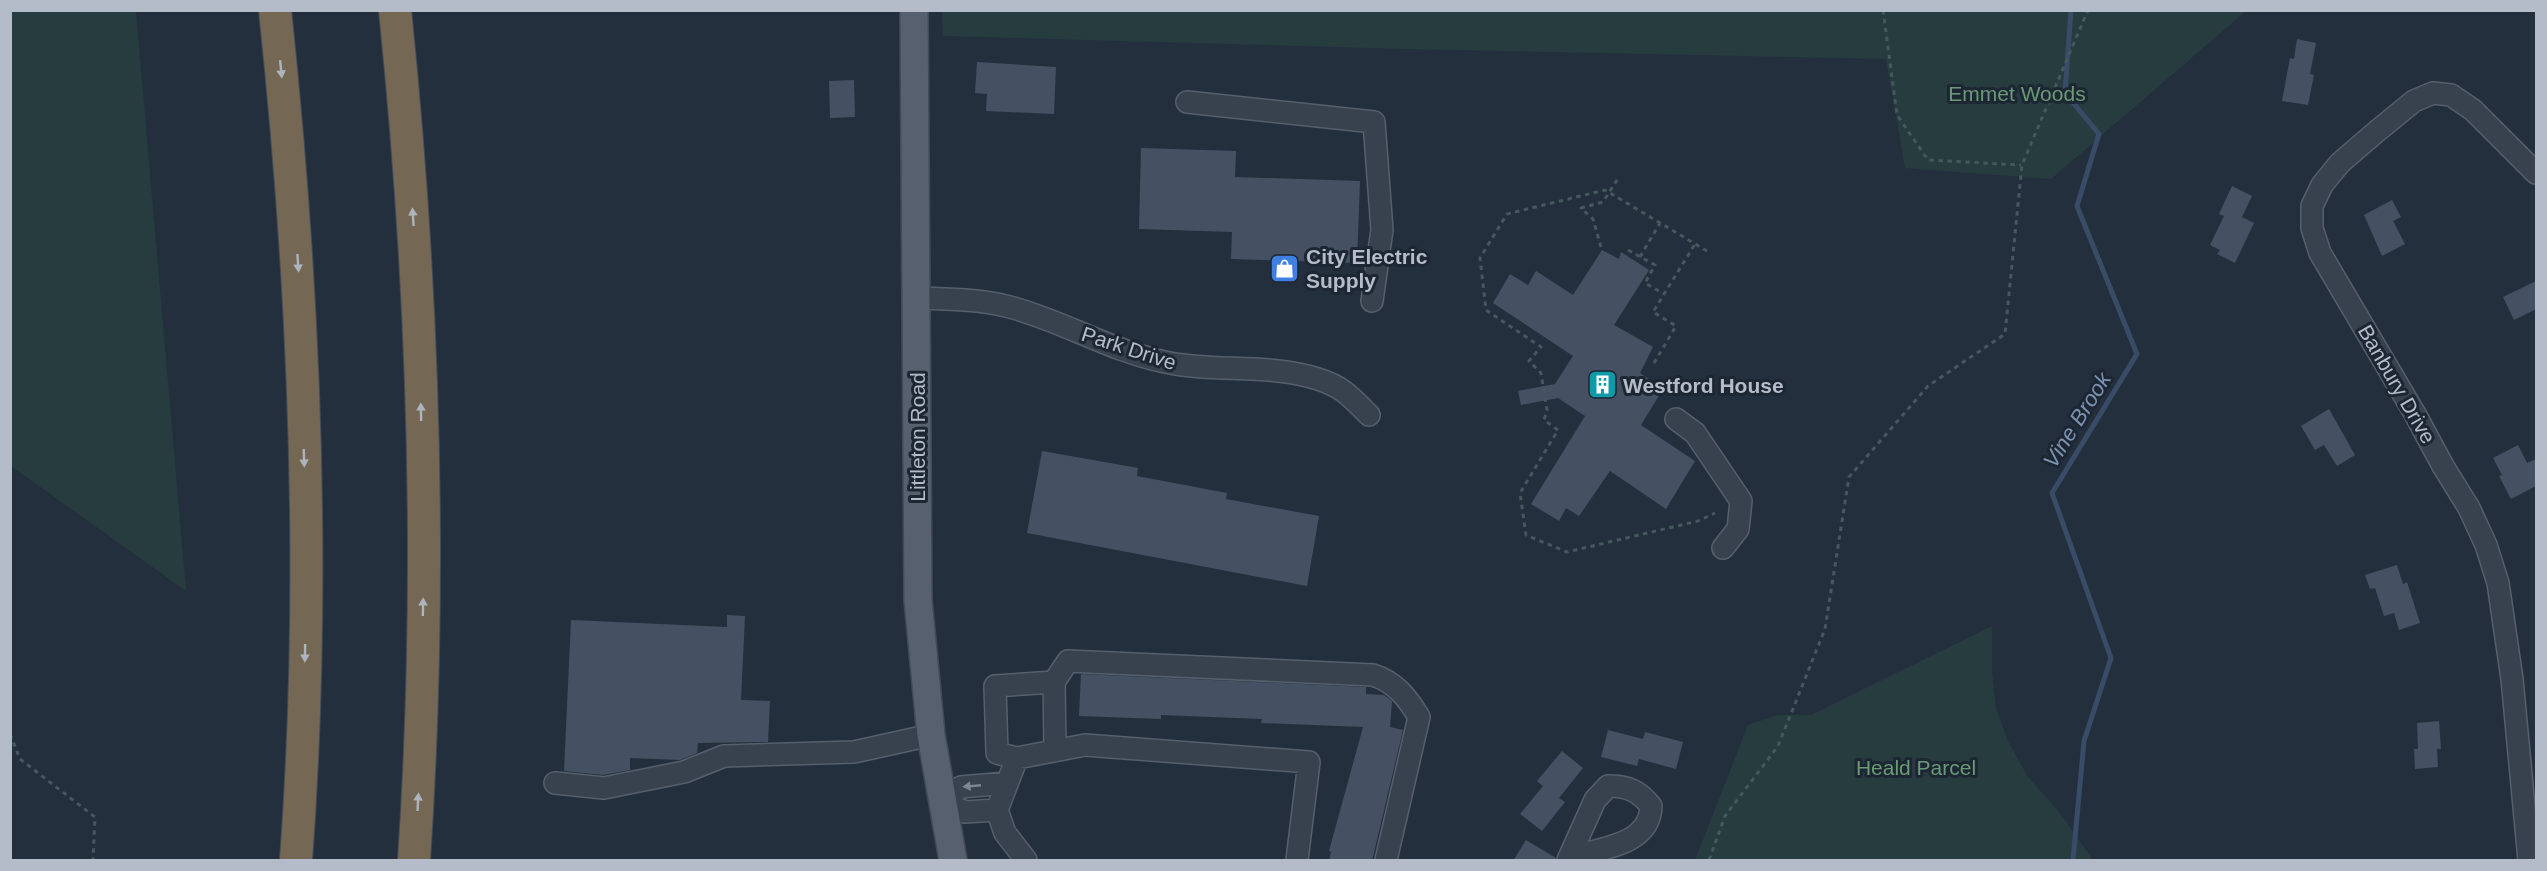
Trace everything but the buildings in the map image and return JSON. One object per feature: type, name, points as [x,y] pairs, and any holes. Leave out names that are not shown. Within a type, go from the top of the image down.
[{"type":"highway","points":[[274,10],[290,153],[300,285],[306,523],[305,670],[296,861]]},
{"type":"highway","points":[[395,10],[415,245],[424,561],[423,672],[414,861]]},
{"type":"main road","name":"Littleton Road","points":[[914,10],[918,600],[931,735],[953,861]]},
{"type":"street","name":"Banbury Drive","points":[[2529,861],[2530,814],[2512,679],[2498,583],[2486,545],[2469,508],[2320,253],[2312,228],[2312,206],[2322,185],[2340,163],[2414,101],[2433,93],[2451,95],[2473,110],[2536,173]]},
{"type":"street","points":[[1187,102],[1374,122],[1383,231],[1372,301]]},
{"type":"street","name":"Park Drive","points":[[916,298],[968,300],[1011,307],[1161,362],[1190,367],[1286,372],[1316,378],[1342,388],[1369,415]]},
{"type":"street","points":[[1676,418],[1695,433],[1741,501],[1738,529],[1723,548]]},
{"type":"street","points":[[1055,749],[1054,682],[1068,661],[1373,675],[1389,680],[1408,699],[1419,717],[1386,861]]},
{"type":"street","points":[[1054,682],[995,686],[997,753],[1017,758],[1085,745],[1309,762],[1297,861]]},
{"type":"street","points":[[555,783],[604,788],[684,772],[724,756],[854,752],[931,735]]},
{"type":"street","points":[[1017,758],[997,810],[1005,833],[1026,861]]},
{"type":"street","points":[[997,810],[964,812],[942,801],[961,787],[1007,783]]},
{"type":"path","points":[[1883,10],[1897,115],[1928,160],[2022,165]]},
{"type":"path","points":[[1709,861],[1725,816],[1778,746],[1825,629],[1849,477],[1928,386],[2005,334],[2022,165],[2088,10]]},
{"type":"path","points":[[1600,246],[1593,219],[1581,208],[1603,202],[1618,177]]},
{"type":"path","points":[[1707,251],[1605,190],[1507,214],[1480,258],[1486,310],[1541,347],[1530,361],[1542,373],[1546,410],[1544,420],[1558,430],[1520,494],[1526,535],[1568,552],[1698,521],[1715,513]]},
{"type":"path","points":[[1640,256],[1660,223]]},
{"type":"path","points":[[1654,363],[1676,326],[1653,312],[1695,244]]},
{"type":"path","points":[[1628,250],[1655,266],[1645,283],[1664,294]]},
{"type":"path","points":[[10,734],[20,759],[95,817],[93,861]]},
{"type":"green space","points":[[11,10],[136,11],[186,591],[11,466]]},
{"type":"green space","name":"Emmet Woods","points":[[942,10],[2246,11],[2051,179],[1905,168],[1886,59],[943,36]]},
{"type":"green space","name":"Heald Parcel","points":[[1992,626],[1992,672],[1996,709],[2009,743],[2028,777],[2060,813],[2093,860],[1695,860],[1748,725],[1777,715],[1811,715]]},
{"type":"waterway","name":"Vine Brook","points":[[2071,10],[2065,93],[2099,134],[2077,206],[2137,354],[2052,493],[2111,658],[2084,741],[2073,860]]},
{"type":"place","name":"City Electric Supply","points":[[1285,268]]},
{"type":"place","name":"Westford House","points":[[1602,385]]}]
